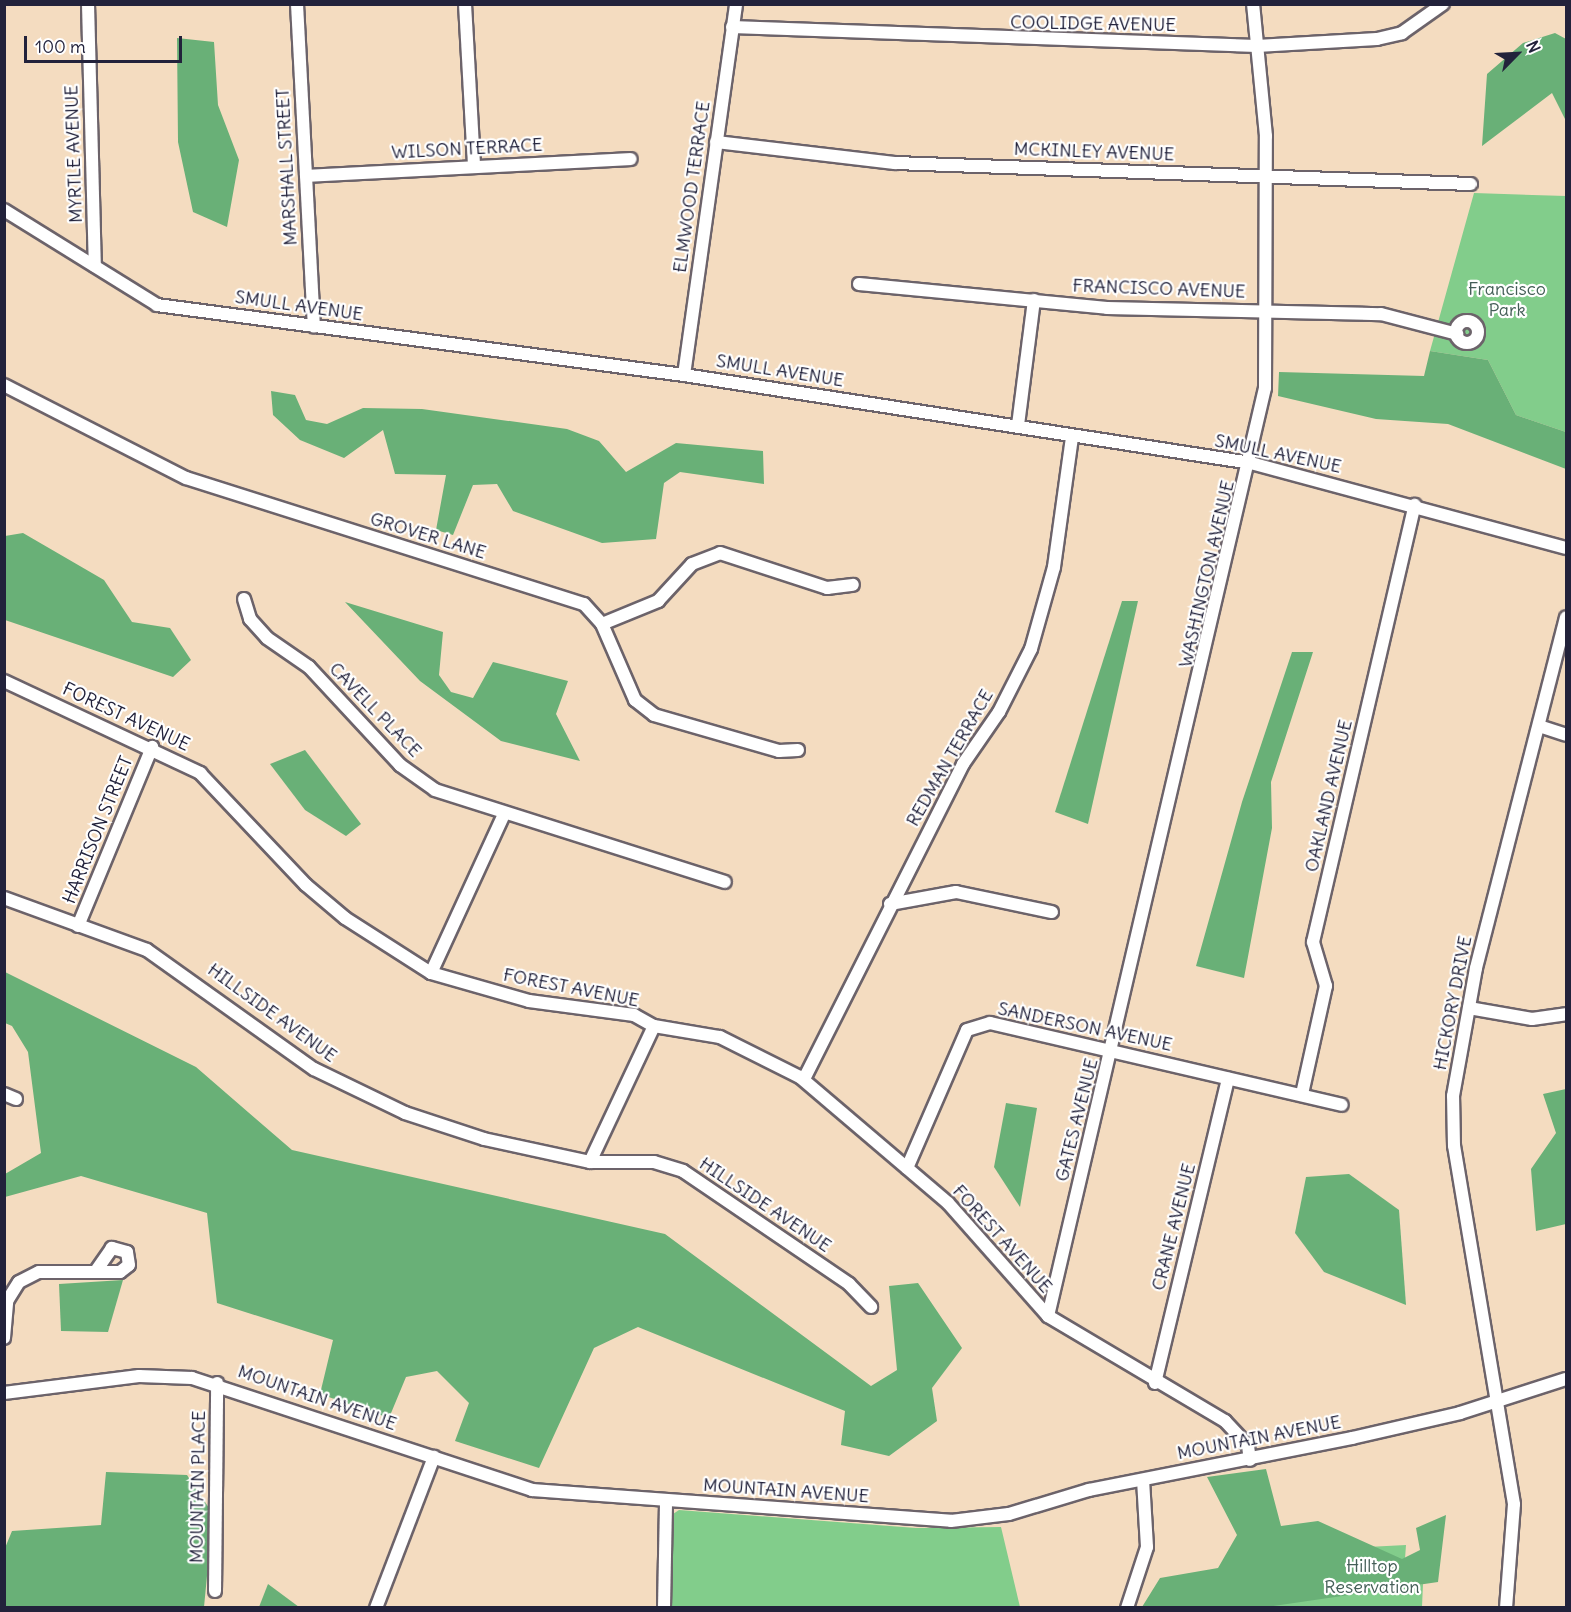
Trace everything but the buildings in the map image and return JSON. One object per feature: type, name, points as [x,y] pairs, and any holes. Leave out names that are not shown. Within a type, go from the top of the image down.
[{"type":"street","name":"MYRTLE AVENUE","points":[[88,4],[95,266]]},
{"type":"street","name":"MARSHALL STREET","points":[[297,4],[314,327]]},
{"type":"street","points":[[465,4],[474,167]]},
{"type":"street","name":"ELMWOOD TERRACE","points":[[684,375],[735,4]]},
{"type":"street","name":"WASHINGTON AVENUE","points":[[1142,932],[1251,463],[1265,388],[1268,311],[1267,175],[1253,4]]},
{"type":"street","name":"COOLIDGE AVENUE","points":[[732,27],[1257,46],[1377,39],[1402,33],[1443,4]]},
{"type":"street","name":"MCKINLEY AVENUE","points":[[717,142],[895,163],[1470,184]]},
{"type":"street","name":"WILSON TERRACE","points":[[306,176],[631,159]]},
{"type":"street","name":"SMULL AVENUE","points":[[4,210],[157,304],[314,327],[684,375],[1018,425],[1072,438],[1251,463],[1415,505],[1566,548]]},
{"type":"street","name":"FRANCISCO AVENUE","points":[[859,284],[1034,300],[1381,314],[1457,334]]},
{"type":"street","points":[[1018,425],[1034,300]]},
{"type":"street","name":"GROVER LANE","points":[[4,385],[186,478],[569,597],[584,604],[602,624],[625,683],[654,715],[779,751],[798,750]]},
{"type":"street","name":"REDMAN TERRACE","points":[[804,1079],[890,904],[1031,649],[1054,567],[1072,438]]},
{"type":"street","name":"OAKLAND AVENUE","points":[[1302,1094],[1326,986],[1313,942],[1415,505]]},
{"type":"street","points":[[602,624],[658,601],[693,564],[720,553],[827,588],[853,585]]},
{"type":"street","name":"CAVELL PLACE","points":[[244,599],[250,619],[267,638],[321,679],[412,775],[445,795],[725,882]]},
{"type":"street","name":"HICKORY DRIVE","points":[[1506,1608],[1514,1504],[1495,1402],[1454,1146],[1453,1096],[1469,1008],[1566,617]]},
{"type":"street","name":"FOREST AVENUE","points":[[4,681],[152,747],[200,773],[263,842],[345,918],[431,972],[529,1002],[634,1015],[654,1026],[720,1037],[804,1079],[948,1203],[1047,1316],[1155,1383],[1224,1421],[1248,1446],[1250,1460]]},
{"type":"street","points":[[1539,726],[1566,735]]},
{"type":"street","name":"HARRISON STREET","points":[[78,927],[152,747]]},
{"type":"street","points":[[431,972],[504,814]]},
{"type":"street","points":[[890,904],[956,892],[1052,912]]},
{"type":"street","name":"HILLSIDE AVENUE","points":[[4,898],[156,955],[314,1069],[357,1092],[484,1139],[590,1162],[654,1162],[683,1171],[849,1284],[871,1307]]},
{"type":"street","name":"GATES AVENUE","points":[[1047,1316],[1142,932]]},
{"type":"street","points":[[1469,1008],[1532,1019],[1566,1014]]},
{"type":"street","name":"SANDERSON AVENUE","points":[[907,1168],[967,1030],[990,1023],[1113,1049],[1228,1079],[1302,1094],[1342,1105]]},
{"type":"street","points":[[590,1162],[654,1026]]},
{"type":"street","name":"CRANE AVENUE","points":[[1155,1383],[1228,1079]]},
{"type":"street","points":[[4,1338],[7,1301],[25,1277],[96,1271]]},
{"type":"street","name":"MOUNTAIN AVENUE","points":[[4,1393],[157,1376],[218,1383],[532,1490],[951,1521],[1009,1514],[1143,1480],[1250,1460],[1495,1402],[1566,1379]]},
{"type":"street","name":"MOUNTAIN PLACE","points":[[214,1591],[218,1383]]},
{"type":"street","points":[[376,1608],[434,1457]]},
{"type":"street","points":[[1127,1608],[1147,1547],[1143,1480]]},
{"type":"street","points":[[664,1608],[666,1500]]},
{"type":"green space","points":[[1555,33],[1566,39],[1566,121],[1552,93],[1482,146],[1487,74],[1523,43]]},
{"type":"green space","points":[[177,38],[214,42],[218,105],[239,160],[227,227],[193,212],[178,142]]},
{"type":"green space","name":"Francisco Park","points":[[1474,193],[1566,196],[1566,432],[1516,415],[1488,360],[1430,351]]},
{"type":"green space","points":[[1430,351],[1488,360],[1516,415],[1566,432],[1566,469],[1448,424],[1376,419],[1278,396],[1279,372],[1424,376]]},
{"type":"green space","points":[[271,391],[295,395],[306,420],[327,424],[363,408],[422,409],[567,429],[599,441],[626,472],[676,443],[763,451],[764,484],[680,472],[664,483],[656,539],[602,543],[513,511],[497,484],[473,485],[453,535],[436,530],[446,475],[395,474],[383,430],[344,458],[300,440],[273,415]]},
{"type":"green space","points":[[23,533],[104,580],[132,622],[170,628],[191,660],[173,677],[5,620],[5,536]]},
{"type":"green space","points":[[1122,601],[1138,601],[1088,824],[1055,812]]},
{"type":"green space","points":[[345,602],[443,632],[439,675],[451,692],[473,698],[493,662],[568,681],[556,714],[580,761],[501,741],[420,681]]},
{"type":"green space","points":[[1292,652],[1313,652],[1271,782],[1272,828],[1244,978],[1196,966],[1242,802]]},
{"type":"green space","points":[[305,750],[361,824],[346,836],[305,810],[270,764]]},
{"type":"green space","points":[[5,972],[196,1067],[292,1150],[665,1234],[871,1386],[897,1370],[889,1286],[918,1283],[962,1348],[932,1388],[937,1421],[889,1456],[841,1445],[845,1411],[638,1327],[594,1348],[539,1468],[455,1441],[469,1403],[437,1371],[406,1377],[389,1418],[320,1394],[333,1340],[217,1303],[207,1213],[81,1176],[5,1197],[5,1174],[41,1153],[28,1052],[12,1026],[5,1023]]},
{"type":"green space","points":[[1566,1089],[1566,1224],[1536,1231],[1531,1169],[1556,1133],[1543,1094]]},
{"type":"green space","points":[[1006,1103],[1037,1108],[1020,1207],[994,1167]]},
{"type":"green space","points":[[1349,1174],[1399,1210],[1406,1305],[1324,1272],[1295,1233],[1306,1177]]},
{"type":"green space","points":[[123,1280],[108,1332],[61,1331],[59,1284]]},
{"type":"green space","points":[[1266,1469],[1281,1526],[1318,1521],[1402,1559],[1420,1550],[1416,1528],[1446,1515],[1438,1582],[1266,1607],[1142,1607],[1160,1578],[1218,1568],[1237,1535],[1207,1477]]},
{"type":"green space","points":[[106,1472],[187,1475],[213,1514],[204,1607],[5,1608],[5,1548],[12,1531],[101,1525]]},
{"type":"green space","points":[[679,1510],[916,1528],[1001,1527],[1020,1607],[671,1607],[673,1514]]},
{"type":"green space","name":"Hilltop Reservation","points":[[1406,1545],[1403,1587],[1423,1584],[1422,1607],[1159,1608],[1224,1583],[1232,1554]]},
{"type":"green space","points":[[268,1584],[299,1607],[259,1607]]}]
